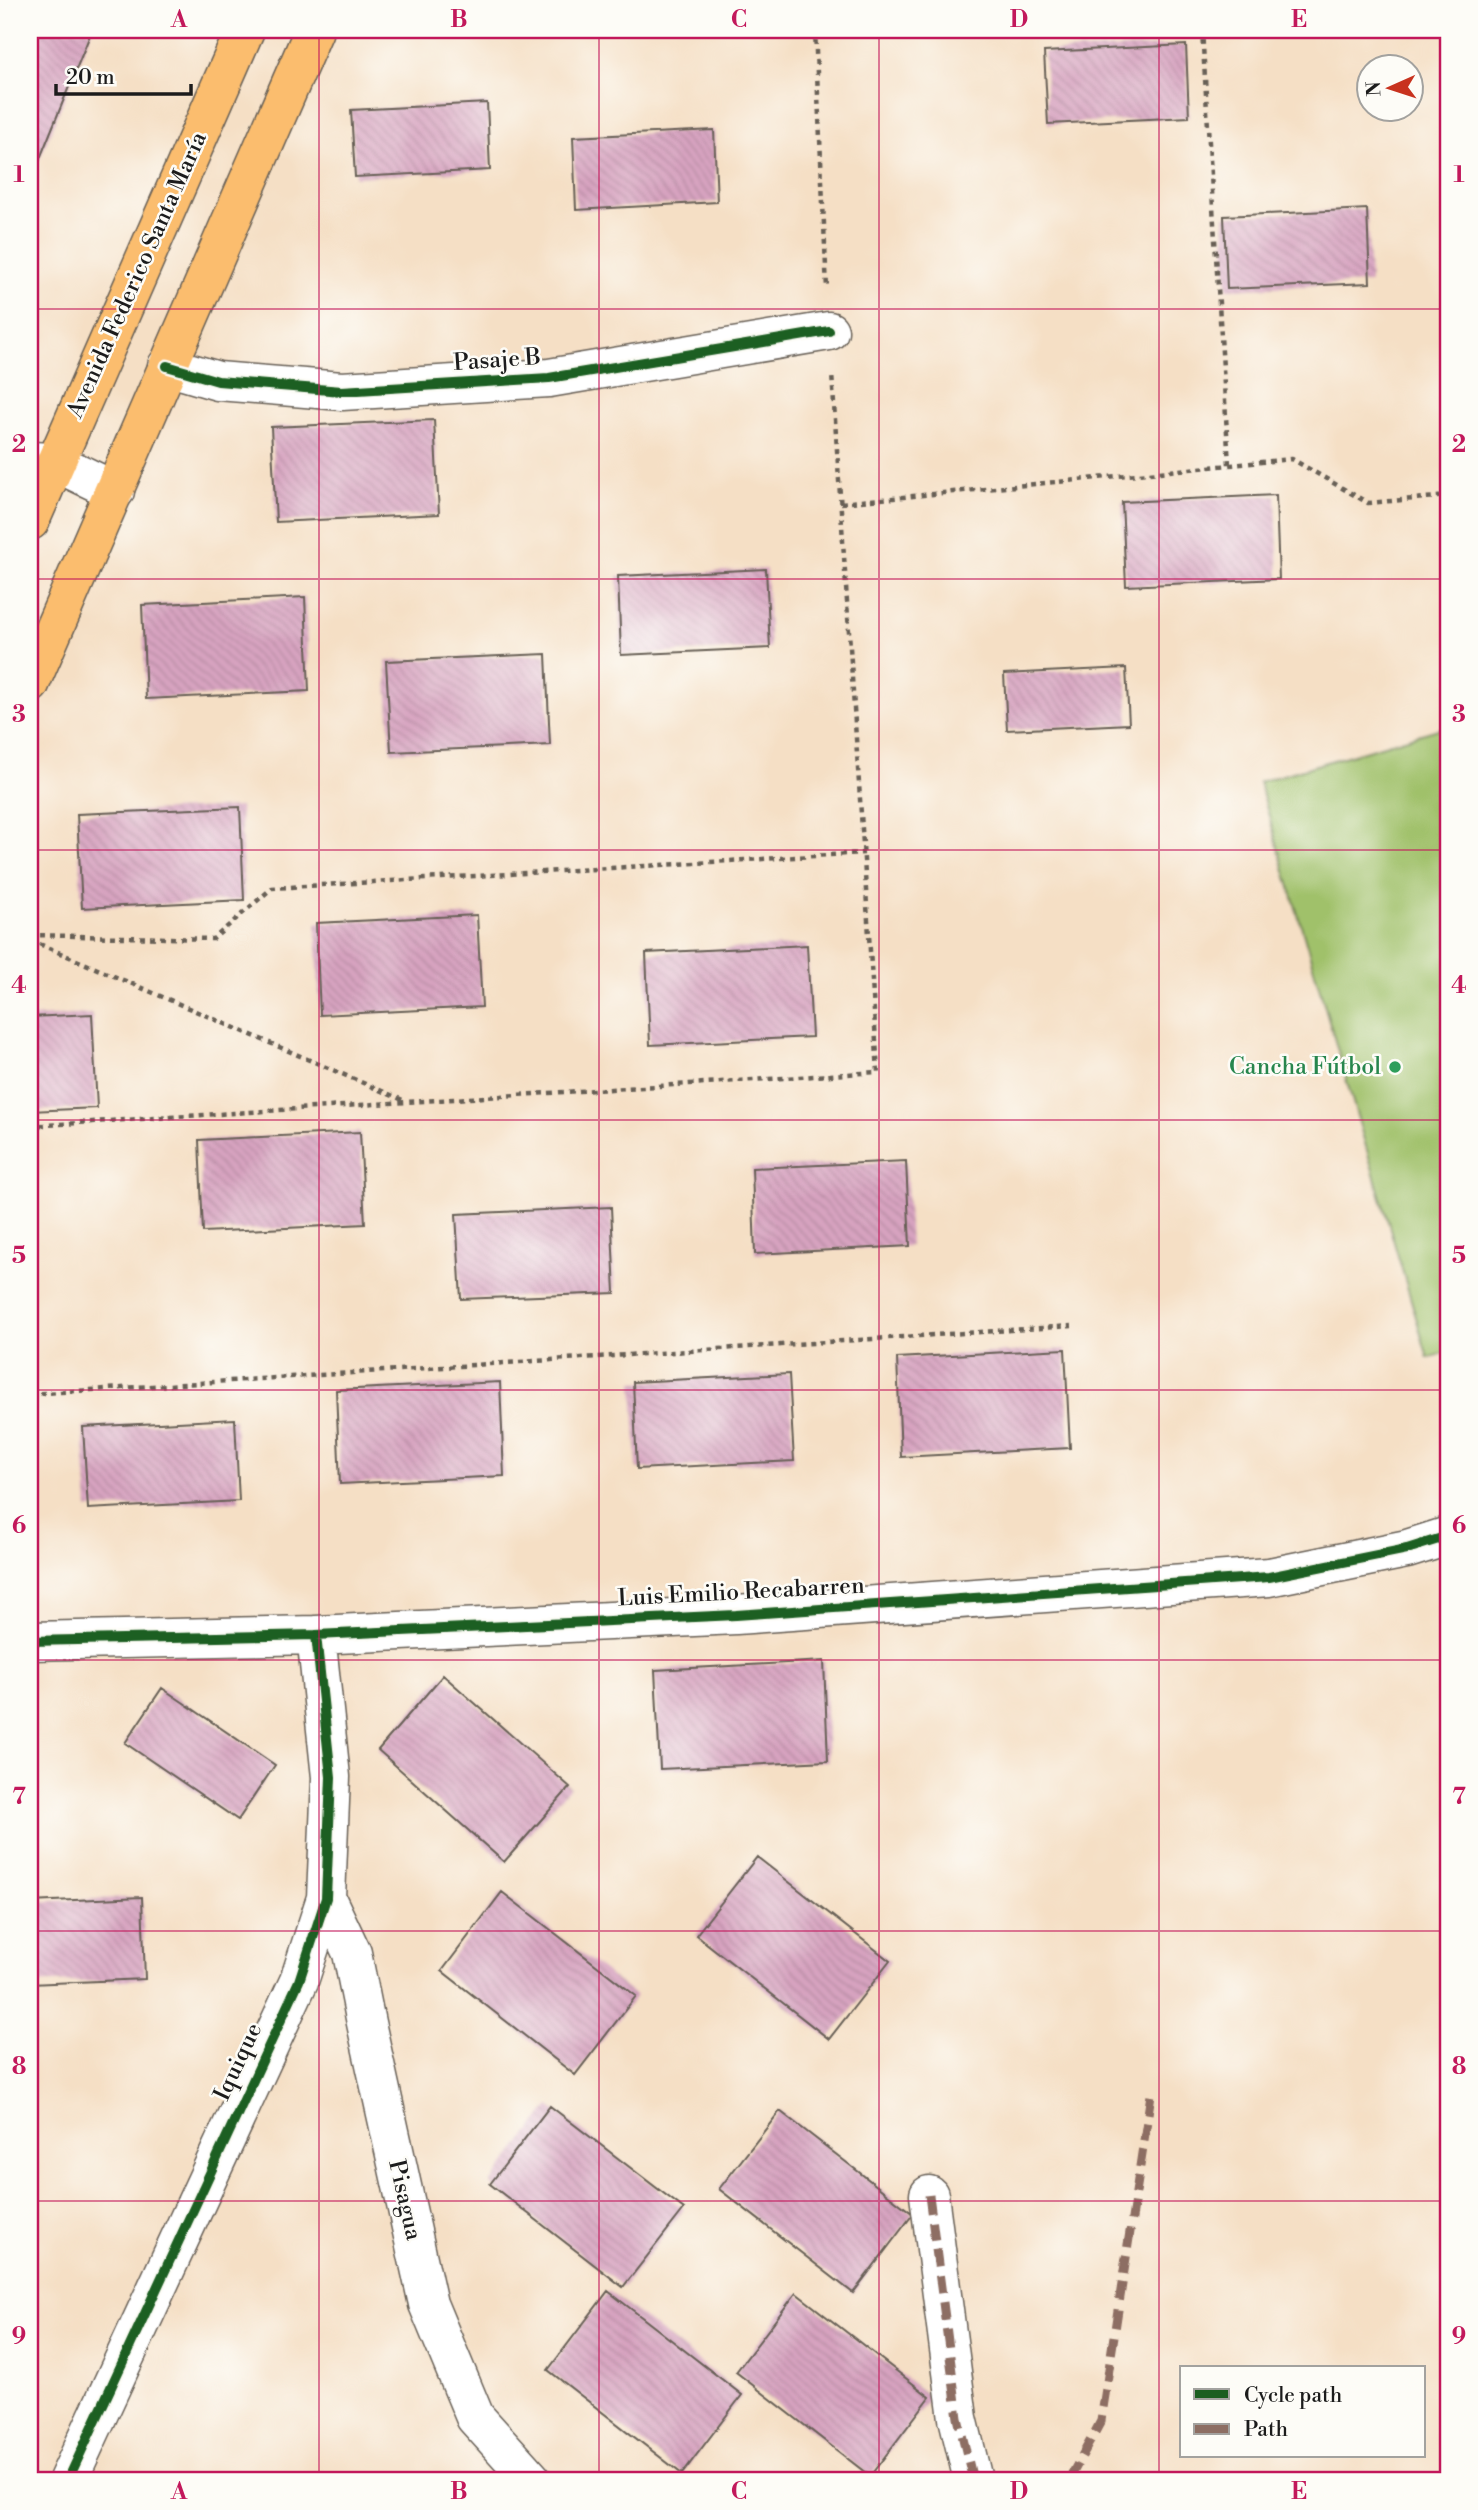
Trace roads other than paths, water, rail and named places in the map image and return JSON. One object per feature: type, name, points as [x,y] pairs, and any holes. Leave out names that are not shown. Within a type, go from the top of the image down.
[{"type":"main road","name":"Avenida Federico Santa María","points":[[30,521],[43,461],[244,30]]},
{"type":"main road","points":[[30,684],[314,30]]},
{"type":"street","name":"Pasaje B","points":[[167,366],[218,382],[342,391],[549,378],[830,331]]},
{"type":"street","points":[[43,461],[115,491]]},
{"type":"street","name":"Luis Emilio Recabarren","points":[[30,1641],[316,1635],[736,1615],[1269,1577],[1407,1549],[1448,1536]]},
{"type":"street","name":"Iquique","points":[[68,2480],[299,1981],[326,1898],[331,1777],[316,1635]]},
{"type":"street","name":"Pisagua","points":[[326,1898],[352,1953],[428,2304],[475,2417],[532,2480]]},
{"type":"street","points":[[929,2195],[958,2418],[973,2480]]},
{"type":"place","name":"Cancha Fútbol","points":[[1395,1067]]}]
